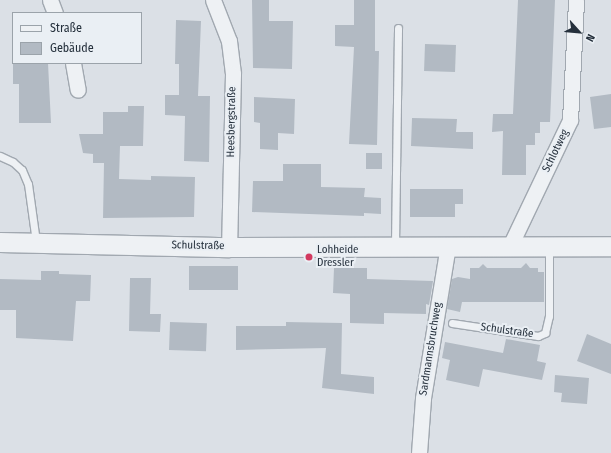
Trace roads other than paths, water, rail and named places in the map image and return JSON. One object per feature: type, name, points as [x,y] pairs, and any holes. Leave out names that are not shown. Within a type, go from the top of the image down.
[{"type":"street","points":[[50,0],[55,12]]},
{"type":"street","name":"Heesbergstraße","points":[[213,0],[229,40],[233,74],[229,247]]},
{"type":"street","name":"Schlotweg","points":[[510,246],[570,120],[576,0]]},
{"type":"street","points":[[73,64],[78,90]]},
{"type":"street","name":"Schulstraße","points":[[0,242],[229,247],[395,245],[611,246]]},
{"type":"street","name":"Sardmannsbruchweg","points":[[419,453],[423,398],[448,245]]},
{"type":"lane","points":[[395,245],[398,28]]},
{"type":"lane","points":[[0,156],[13,162],[25,177],[36,243]]},
{"type":"lane","name":"Schulstraße","points":[[452,323],[538,336],[545,333],[549,316],[549,245]]},
{"type":"place","name":"Lohheide Dressler","points":[[309,257]]}]
